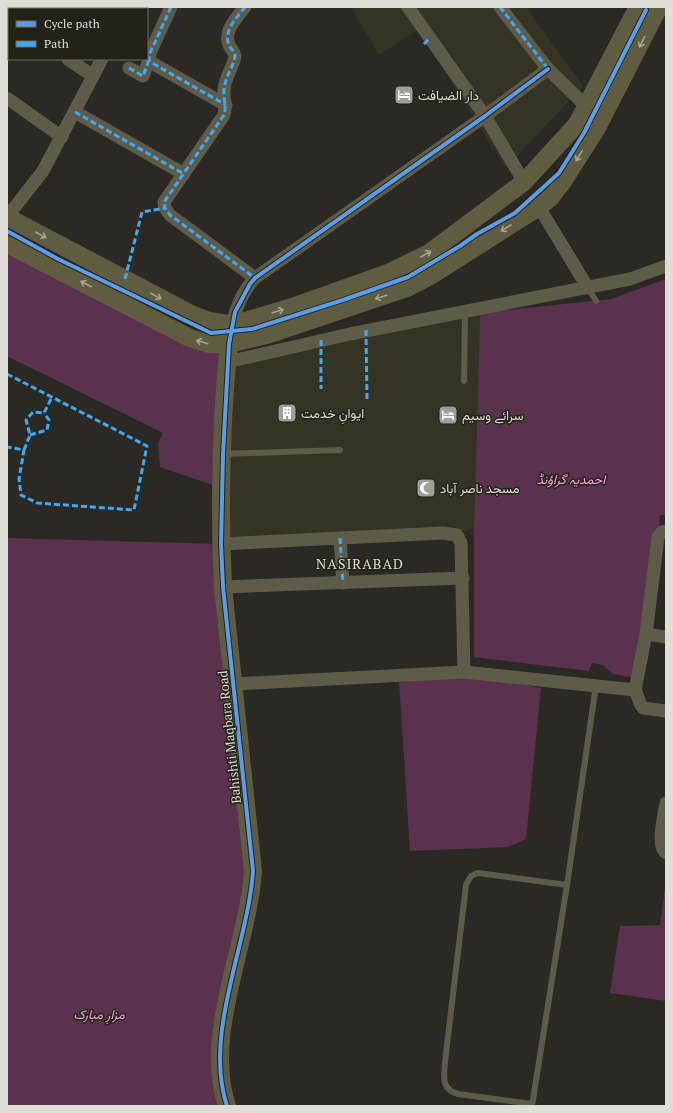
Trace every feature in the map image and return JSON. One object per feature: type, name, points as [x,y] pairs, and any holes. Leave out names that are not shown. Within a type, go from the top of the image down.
[{"type":"street","points":[[129,68],[143,76],[150,53],[171,7]]},
{"type":"street","points":[[245,7],[229,27],[229,45],[235,56],[227,75],[224,90],[226,105],[224,115],[164,202],[165,208],[170,215],[252,281]]},
{"type":"street","points":[[408,7],[427,41],[485,116],[588,288]]},
{"type":"street","points":[[500,7],[548,69],[587,107]]},
{"type":"street","points":[[7,244],[190,338],[210,344],[229,344],[267,335],[407,288],[432,275],[539,207],[551,197],[562,184],[594,132],[658,11],[639,7],[577,124],[524,182],[429,253],[400,268],[294,306],[233,318],[209,321],[193,315],[7,217],[43,171],[101,60]]},
{"type":"street","points":[[69,60],[93,76]]},
{"type":"street","points":[[149,60],[226,105]]},
{"type":"street","points":[[233,318],[252,281],[485,116],[548,69]]},
{"type":"street","points":[[7,98],[62,137]]},
{"type":"street","points":[[75,112],[184,174]]},
{"type":"street","points":[[577,124],[594,132]]},
{"type":"street","points":[[228,362],[350,334],[630,279],[666,266]]},
{"type":"street","points":[[400,268],[407,288]]},
{"type":"street","name":"Bahishti Maqbara Road","points":[[228,1106],[224,1097],[220,1064],[221,1031],[248,909],[253,870],[223,587],[221,544],[223,454],[229,344],[233,318]]},
{"type":"street","points":[[666,531],[662,532],[658,538],[646,634],[635,690],[643,708],[666,711]]},
{"type":"street","points":[[221,544],[443,533],[457,535],[461,542],[463,578],[464,672]]},
{"type":"street","points":[[340,538],[343,583]]},
{"type":"street","points":[[223,587],[463,578]]},
{"type":"street","points":[[646,634],[666,637]]},
{"type":"street","points":[[233,684],[464,672],[635,690]]},
{"type":"street","points":[[666,803],[661,840],[661,848],[666,853]]},
{"type":"lane","points":[[588,288],[596,301]]},
{"type":"lane","points":[[464,381],[465,311]]},
{"type":"lane","points":[[223,454],[340,450]]},
{"type":"lane","points":[[567,886],[478,873],[471,876],[466,886],[445,1056],[444,1079],[446,1087],[450,1092],[532,1105],[567,886],[596,685]]},
{"type":"shaded area","points":[[351,7],[531,7],[528,10],[583,86],[506,168],[418,30],[379,55]]},
{"type":"shaded area","points":[[480,313],[474,529],[451,533],[221,544],[227,362]]},
{"type":"green space","points":[[7,244],[220,345],[222,488],[160,467],[158,443],[163,433],[7,356]]},
{"type":"green space","name":"احمدیہ گراؤنڈ","points":[[666,279],[666,515],[660,515],[637,678],[613,674],[603,665],[592,663],[589,671],[474,657],[474,529],[480,313],[611,299]]},
{"type":"green space","name":"مزارِ مبارک","points":[[7,538],[221,544],[253,871],[221,1031],[229,1106],[7,1106]]},
{"type":"green space","points":[[464,672],[485,678],[541,688],[526,839],[508,847],[410,851],[399,681]]},
{"type":"green space","points":[[666,880],[666,1001],[610,993],[620,926],[660,925]]},
{"type":"waterway","points":[[589,124],[630,41]]},
{"type":"waterway","points":[[554,177],[561,169]]},
{"type":"waterway","points":[[408,277],[492,227]]},
{"type":"waterway","points":[[8,231],[49,254]]},
{"type":"waterway","points":[[58,259],[211,333]]},
{"type":"waterway","points":[[386,286],[398,281]]},
{"type":"waterway","points":[[252,329],[339,301]]},
{"type":"marked path","points":[[171,7],[150,53],[149,60],[226,105]]},
{"type":"marked path","points":[[245,7],[232,24],[228,34],[229,45],[235,56],[225,85],[224,115],[164,202],[165,208],[170,215],[255,278]]},
{"type":"marked path","points":[[500,7],[548,69]]},
{"type":"marked path","points":[[424,44],[430,38]]},
{"type":"marked path","points":[[129,68],[143,76],[149,60]]},
{"type":"marked path","points":[[75,112],[184,174]]},
{"type":"marked path","points":[[125,279],[142,212],[165,208]]},
{"type":"marked path","points":[[366,330],[367,401]]},
{"type":"marked path","points":[[321,340],[321,389]]},
{"type":"marked path","points":[[7,374],[147,446],[134,510],[37,503],[21,495],[19,479],[24,450],[7,447]]},
{"type":"marked path","points":[[24,450],[30,435],[26,420],[33,412],[44,413],[52,397]]},
{"type":"marked path","points":[[30,435],[47,430],[49,420],[44,413]]},
{"type":"marked path","points":[[340,538],[343,583]]},
{"type":"cycle path","points":[[7,231],[58,259],[211,333],[252,329],[343,300],[408,277],[477,234],[515,213],[559,173],[584,133],[646,10]]},
{"type":"cycle path","points":[[227,1106],[221,1078],[220,1049],[223,1020],[243,929],[253,871],[223,587],[221,544],[223,454],[229,344],[235,312],[250,284],[255,278],[485,116],[548,69]]},
{"type":"place","name":"دار الضیافت","points":[[404,95]]},
{"type":"place","name":"ایوانِ خدمت","points":[[287,413]]},
{"type":"place","name":"سرائے وسیم","points":[[448,415]]},
{"type":"place","name":"مسجد ناصر آباد","points":[[426,488]]},
{"type":"district","name":"NASIRABAD","points":[[360,564]]}]
